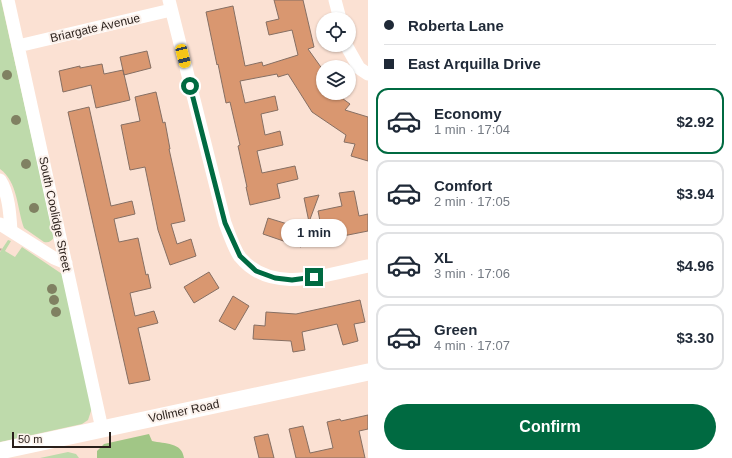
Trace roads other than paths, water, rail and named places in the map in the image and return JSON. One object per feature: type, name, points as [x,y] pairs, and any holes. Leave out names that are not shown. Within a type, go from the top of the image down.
[{"type":"main road","name":"Vollmer Road","points":[[0,451],[368,372]]},
{"type":"street","name":"South Coolidge Street","points":[[8,0],[102,429]]},
{"type":"street","points":[[335,0],[338,12]]},
{"type":"street","name":"Briargate Avenue","points":[[18,46],[170,5]]},
{"type":"street","points":[[170,5],[225,223],[240,256],[256,271],[275,278],[292,280],[368,266]]},
{"type":"street","points":[[350,52],[359,68],[368,74]]},
{"type":"street","points":[[0,180],[4,189],[10,216],[5,228],[54,258],[66,263]]}]
